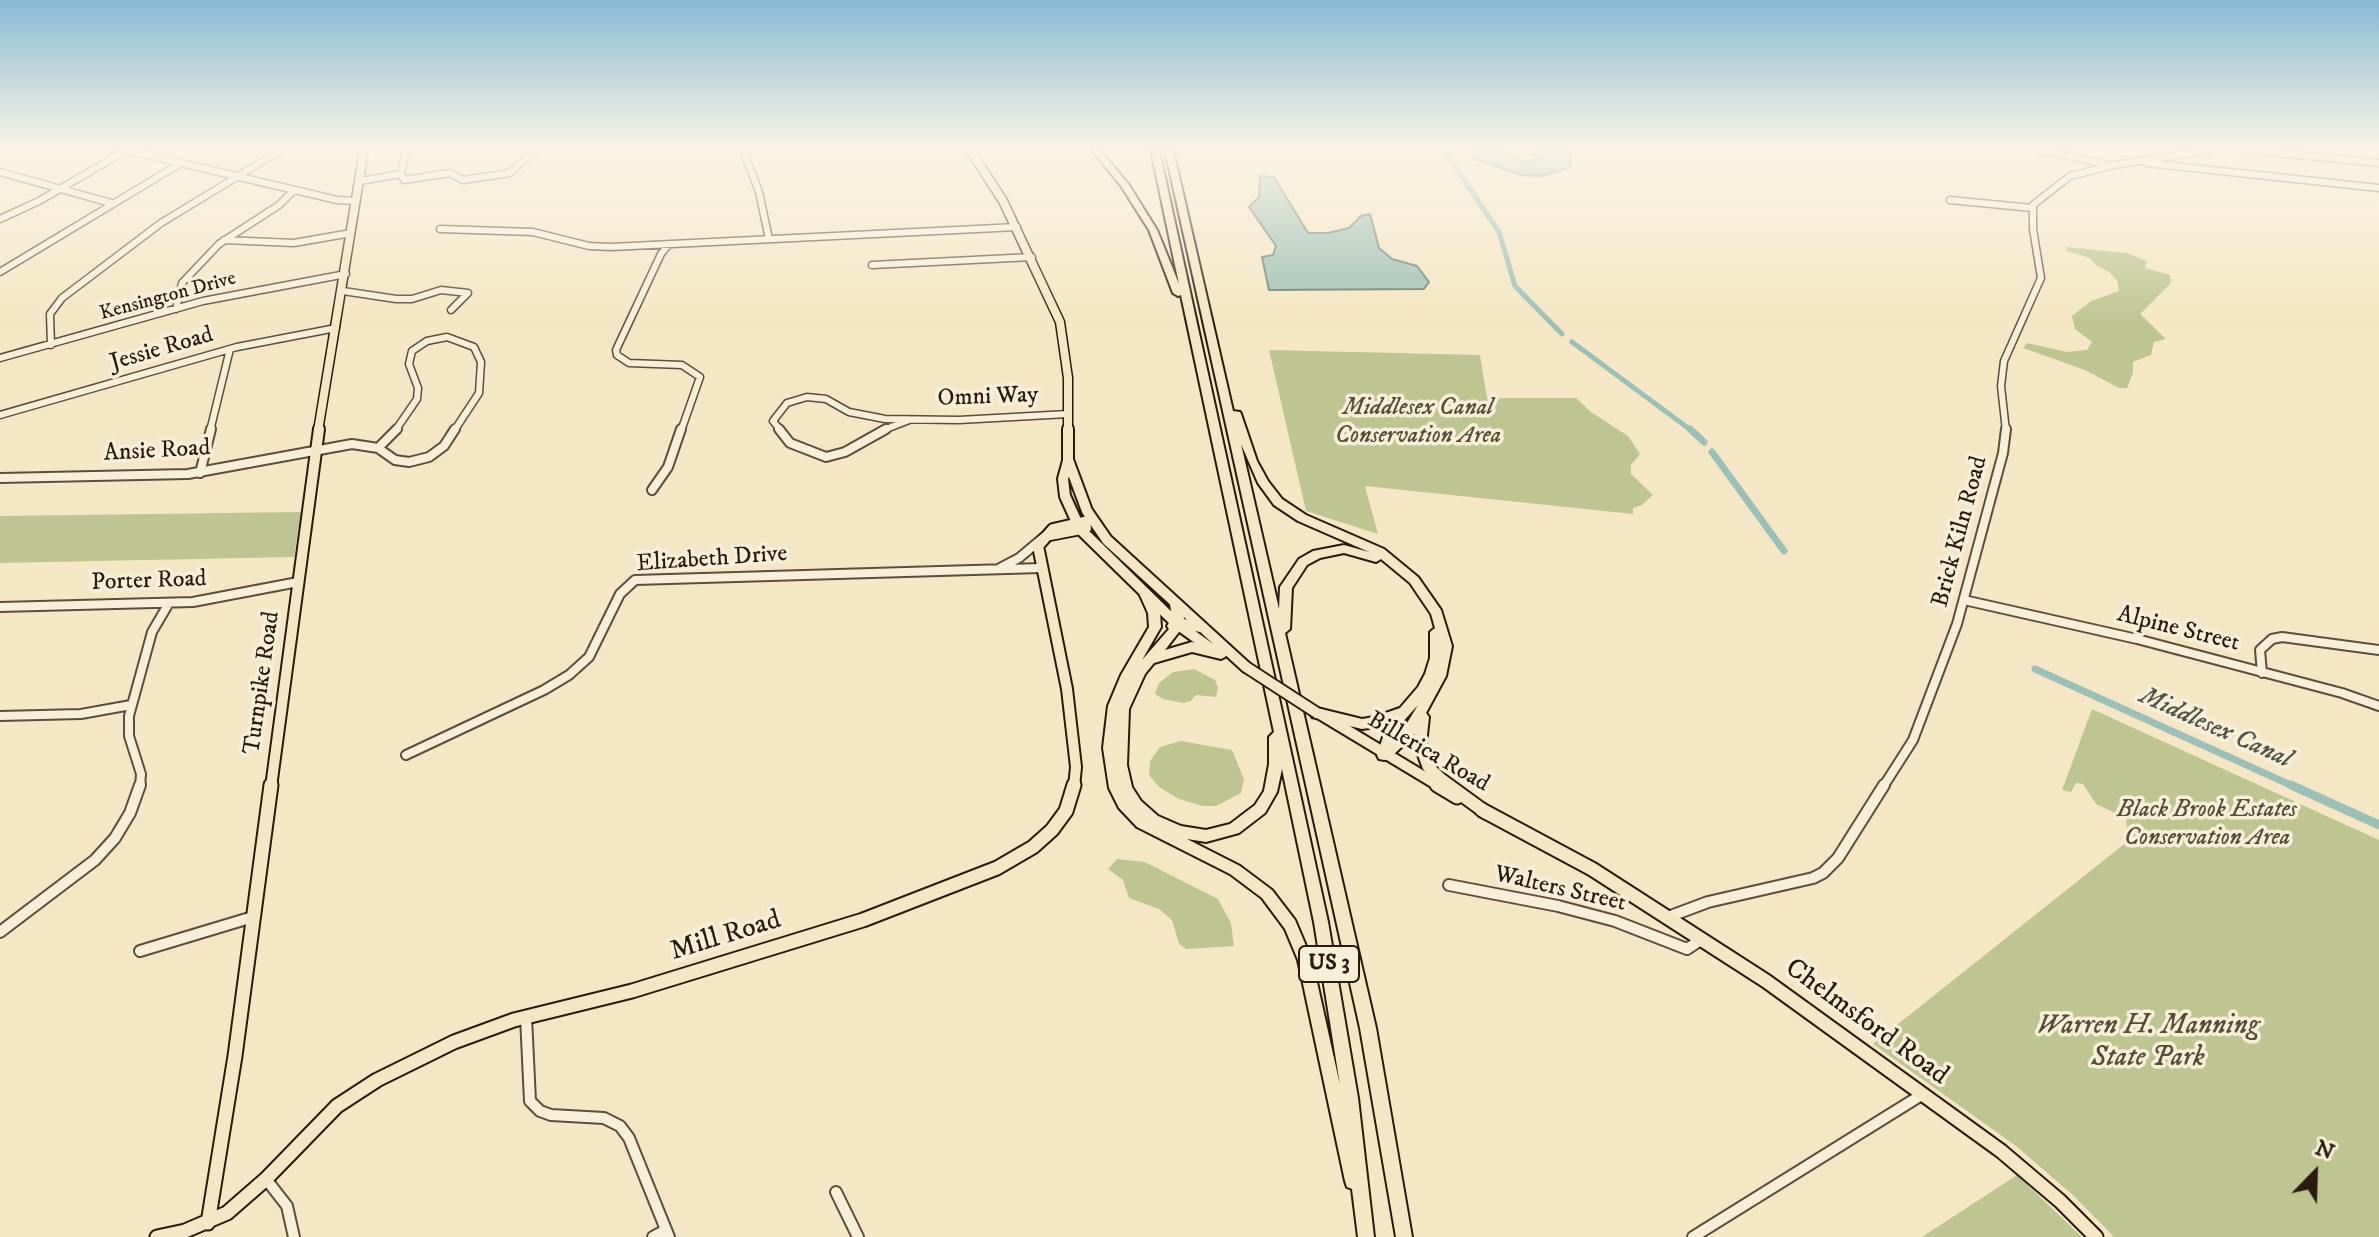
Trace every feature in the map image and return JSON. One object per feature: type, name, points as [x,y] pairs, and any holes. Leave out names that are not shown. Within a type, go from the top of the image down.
[{"type":"highway","points":[[1139,208],[1160,242],[1200,361]]},
{"type":"highway","name":"US 3","points":[[1167,208],[1332,980],[1366,1235]]},
{"type":"highway","name":"US 3","points":[[1182,208],[1368,1028],[1404,1237]]},
{"type":"highway","points":[[1215,355],[1252,461],[1270,493],[1302,518],[1387,556],[1414,580],[1434,606],[1443,627],[1446,655],[1440,676],[1409,732],[1384,755]]},
{"type":"highway","points":[[1285,660],[1283,607],[1286,587],[1303,562],[1317,554],[1344,549],[1369,554],[1389,566],[1412,588],[1428,611],[1436,632],[1434,669],[1422,691],[1392,727],[1384,755]]},
{"type":"highway","points":[[1145,593],[1155,620],[1153,634],[1123,709],[1119,752],[1123,778],[1131,798],[1141,811],[1159,824],[1180,832],[1206,836],[1228,832],[1260,809],[1270,792],[1276,764],[1272,698]]},
{"type":"highway","points":[[1176,604],[1177,624],[1169,639],[1144,657],[1120,688],[1112,716],[1110,758],[1116,788],[1124,804],[1142,823],[1246,877],[1267,894],[1290,925],[1305,960],[1366,1235]]},
{"type":"highway","points":[[1177,624],[1200,627]]},
{"type":"highway","points":[[1144,657],[1192,647],[1221,654]]},
{"type":"highway","points":[[1425,706],[1419,737],[1425,760],[1440,779],[1488,814]]},
{"type":"highway","points":[[1317,713],[1367,724],[1405,709]]},
{"type":"main road","name":"Turnpike Road","points":[[208,1223],[235,1056],[315,451],[355,208]]},
{"type":"main road","name":"Billerica Road","points":[[1005,208],[1032,257],[1060,322],[1066,350],[1068,414],[1068,460],[1063,487],[1078,526],[1177,624],[1221,654],[1384,755],[1592,869]]},
{"type":"main road","name":"Billerica Road","points":[[1068,460],[1077,490],[1094,523],[1200,627],[1246,667]]},
{"type":"main road","points":[[1044,537],[1094,523]]},
{"type":"main road","name":"Mill Road","points":[[157,1237],[208,1223],[235,1207],[320,1121],[349,1097],[454,1042],[526,1017],[632,991],[863,920],[997,868],[1040,842],[1066,811],[1074,789],[1076,767],[1067,689],[1038,550],[1044,537]]},
{"type":"main road","name":"Chelmsford Road","points":[[1592,869],[1766,981],[1923,1094],[2010,1158],[2096,1237]]},
{"type":"street","points":[[0,219],[22,208]]},
{"type":"street","points":[[0,272],[105,208]]},
{"type":"street","points":[[51,345],[50,314],[62,298],[185,208]]},
{"type":"street","points":[[176,309],[183,281],[223,240],[275,208]]},
{"type":"street","points":[[762,208],[769,239]]},
{"type":"street","name":"Brick Kiln Road","points":[[1668,917],[1708,902],[1813,878],[1838,858],[1913,740],[1942,669],[1964,600],[2005,444],[2001,386],[2004,361],[2041,278],[2032,208]]},
{"type":"street","points":[[440,229],[537,232],[598,246],[1017,227]]},
{"type":"street","points":[[223,240],[294,243],[351,233]]},
{"type":"street","points":[[652,490],[668,467],[700,377],[682,365],[629,363],[620,359],[616,350],[661,254],[669,244]]},
{"type":"street","points":[[872,265],[1032,257]]},
{"type":"street","name":"Kensington Drive","points":[[0,358],[225,296],[346,274]]},
{"type":"street","points":[[451,310],[477,284]]},
{"type":"street","points":[[343,291],[396,299],[412,299],[443,290],[468,293]]},
{"type":"street","name":"Jessie Road","points":[[0,415],[230,349],[336,328]]},
{"type":"street","name":"Ansie Road","points":[[0,478],[200,473],[360,443],[378,448],[391,458],[409,462],[429,457],[444,446],[473,407],[479,393],[481,362],[474,347],[447,337],[427,341],[415,348],[408,359],[418,388],[417,399],[391,438],[378,448]]},
{"type":"street","points":[[200,473],[230,349]]},
{"type":"street","name":"Omni Way","points":[[909,420],[845,452],[826,457],[790,443],[773,421],[787,403],[807,397],[826,399],[868,418],[909,420],[1068,414]]},
{"type":"street","name":"Elizabeth Drive","points":[[993,570],[1019,558],[1044,537]]},
{"type":"street","name":"Elizabeth Drive","points":[[406,755],[544,690],[569,675],[589,657],[620,594],[635,580],[1041,568]]},
{"type":"street","name":"Porter Road","points":[[0,607],[218,600],[298,582]]},
{"type":"street","name":"Alpine Street","points":[[1964,600],[2077,625],[2342,693],[2379,706]]},
{"type":"street","points":[[0,932],[88,866],[108,847],[125,823],[141,781],[140,764],[128,730],[131,705],[152,632],[169,603]]},
{"type":"street","points":[[2262,673],[2260,650],[2272,639],[2282,637],[2379,650]]},
{"type":"street","points":[[0,716],[81,714],[131,705]]},
{"type":"street","name":"Walters Street","points":[[1449,885],[1558,906],[1615,921],[1687,949],[1702,939]]},
{"type":"street","points":[[140,951],[253,917]]},
{"type":"street","points":[[526,1017],[530,1101],[540,1111],[551,1115],[604,1118],[620,1126],[629,1138],[667,1233],[653,1237]]},
{"type":"street","points":[[1693,1237],[1923,1094]]},
{"type":"street","points":[[266,1179],[287,1206],[294,1237]]},
{"type":"street","points":[[836,1192],[858,1237]]},
{"type":"green space","points":[[2066,247],[2127,253],[2147,261],[2145,268],[2170,275],[2171,283],[2140,314],[2166,339],[2154,342],[2151,355],[2133,362],[2133,373],[2127,388],[2119,388],[2085,370],[2023,348],[2027,343],[2067,352],[2087,350],[2092,342],[2075,329],[2072,316],[2091,301],[2119,291],[2117,280],[2109,272],[2090,258],[2067,251]]},
{"type":"green space","name":"Middlesex Canal Conservation Area","points":[[1269,350],[1480,355],[1487,398],[1576,398],[1591,412],[1628,436],[1640,454],[1631,465],[1631,474],[1653,495],[1633,508],[1633,514],[1365,486],[1378,534],[1306,511]]},
{"type":"green space","points":[[301,512],[294,557],[0,563],[0,516]]},
{"type":"green space","points":[[1194,669],[1215,680],[1218,687],[1216,697],[1196,695],[1191,701],[1183,703],[1155,694],[1159,683],[1173,672]]},
{"type":"green space","name":"Warren H. Manning State Park","points":[[2092,709],[2379,840],[2379,1237],[2114,1237],[2074,1196],[2016,1146],[1873,1044],[2133,837],[2127,831],[2126,818],[2096,804],[2083,784],[2076,783],[2071,792],[2062,790]]},
{"type":"green space","points":[[1181,741],[1232,750],[1244,779],[1241,793],[1216,806],[1203,806],[1179,799],[1159,787],[1149,775],[1150,761],[1160,747]]},
{"type":"green space","points":[[1117,859],[1145,862],[1218,899],[1231,923],[1234,946],[1186,949],[1179,944],[1172,920],[1159,909],[1129,898],[1123,880],[1108,869]]},
{"type":"green space","points":[[2017,1175],[2082,1237],[1922,1237]]},
{"type":"water","points":[[1250,208],[1293,208],[1308,233],[1328,233],[1349,228],[1361,216],[1370,214],[1379,248],[1392,259],[1417,266],[1429,282],[1424,289],[1269,290],[1262,257],[1273,255],[1276,246]]},
{"type":"waterway","name":"Middlesex Canal","points":[[1483,208],[1499,232],[1515,286],[1562,334]]},
{"type":"waterway","name":"Middlesex Canal","points":[[1572,342],[1692,431]]},
{"type":"waterway","name":"Middlesex Canal","points":[[1690,429],[1704,442]]},
{"type":"waterway","name":"Middlesex Canal","points":[[1712,452],[1784,551]]},
{"type":"waterway","name":"Middlesex Canal","points":[[2035,669],[2295,787]]},
{"type":"waterway","name":"Middlesex Canal","points":[[2291,785],[2379,825]]},
{"type":"park label","name":"Black Brook Estates Conservation Area","points":[[2207,825]]}]
